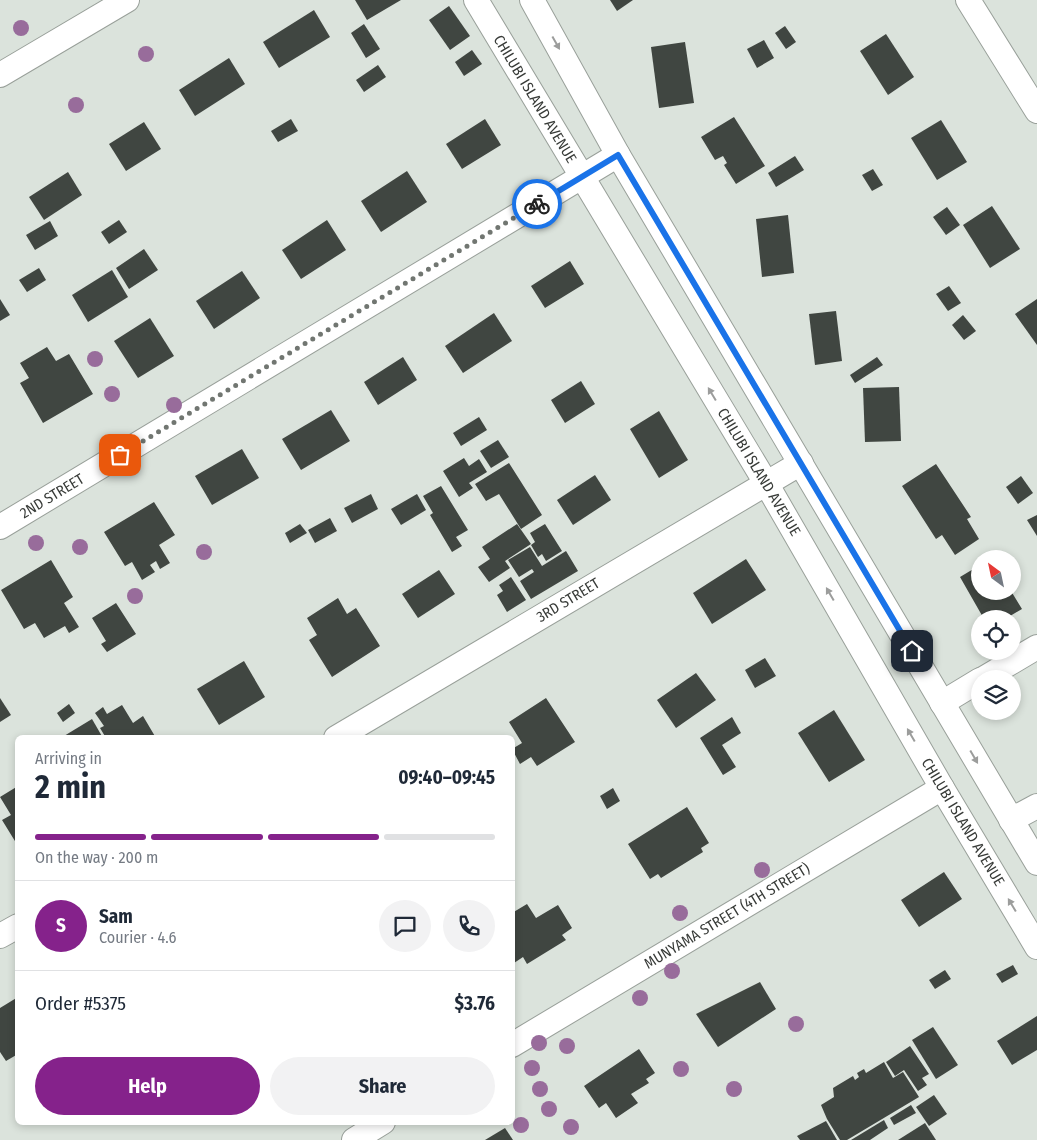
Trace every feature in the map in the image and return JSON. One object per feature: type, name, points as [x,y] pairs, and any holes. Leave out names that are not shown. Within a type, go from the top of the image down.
[{"type":"street","points":[[0,75],[127,0]]},
{"type":"street","name":"CHILUBI ISLAND AVENUE","points":[[476,0],[766,483],[942,788],[1037,947]]},
{"type":"street","points":[[532,0],[618,155],[1037,863]]},
{"type":"street","points":[[968,0],[1037,111]]},
{"type":"street","name":"2ND STREET","points":[[0,527],[618,155]]},
{"type":"street","name":"3RD STREET","points":[[341,735],[801,463]]},
{"type":"street","points":[[998,670],[1037,647]]},
{"type":"street","points":[[942,702],[971,686]]},
{"type":"street","name":"MUNYAMA STREET (4TH STREET)","points":[[515,1043],[942,788]]},
{"type":"street","points":[[1011,820],[1037,806]]},
{"type":"street","points":[[0,936],[15,928]]},
{"type":"street","points":[[354,1140],[378,1125]]},
{"type":"building","points":[[355,0],[401,0],[367,20]]},
{"type":"building","points":[[610,0],[633,0],[617,11]]},
{"type":"building","points":[[449,6],[470,36],[450,50],[429,20]]},
{"type":"building","points":[[314,10],[330,37],[279,68],[263,42]]},
{"type":"building","points":[[364,24],[380,49],[366,58],[351,33]]},
{"type":"building","points":[[785,26],[796,42],[786,49],[775,33]]},
{"type":"building","points":[[886,34],[914,77],[888,95],[860,51]]},
{"type":"building","points":[[764,40],[774,58],[757,68],[747,49]]},
{"type":"building","points":[[685,42],[694,103],[659,108],[651,47]]},
{"type":"building","points":[[472,50],[482,64],[464,76],[455,62]]},
{"type":"building","points":[[229,58],[245,84],[195,116],[179,90]]},
{"type":"building","points":[[378,65],[386,77],[364,92],[356,80]]},
{"type":"building","points":[[734,117],[765,166],[736,184],[724,165],[727,163],[723,156],[715,160],[701,137]]},
{"type":"building","points":[[291,119],[298,131],[278,142],[271,131]]},
{"type":"building","points":[[485,119],[501,145],[462,169],[446,144]]},
{"type":"building","points":[[941,120],[967,162],[937,180],[911,138]]},
{"type":"building","points":[[144,122],[161,149],[126,171],[109,144]]},
{"type":"building","points":[[795,156],[804,170],[776,187],[768,173]]},
{"type":"building","points":[[873,169],[883,185],[872,191],[862,175]]},
{"type":"building","points":[[407,171],[427,202],[381,232],[361,201]]},
{"type":"building","points":[[68,172],[82,195],[44,220],[29,197]]},
{"type":"building","points":[[992,206],[1020,249],[990,268],[963,225]]},
{"type":"building","points":[[947,207],[960,225],[946,235],[933,217]]},
{"type":"building","points":[[788,215],[794,273],[762,277],[756,219]]},
{"type":"building","points":[[119,220],[127,232],[109,244],[101,232]]},
{"type":"building","points":[[327,220],[346,250],[301,279],[282,250]]},
{"type":"building","points":[[50,221],[58,236],[35,250],[26,235]]},
{"type":"building","points":[[144,249],[158,270],[129,289],[116,268]]},
{"type":"building","points":[[570,261],[584,284],[545,308],[531,286]]},
{"type":"building","points":[[39,268],[46,280],[27,292],[19,280]]},
{"type":"building","points":[[112,270],[128,297],[88,322],[72,295]]},
{"type":"building","points":[[242,271],[260,298],[214,329],[196,301]]},
{"type":"building","points":[[949,286],[961,303],[948,311],[936,294]]},
{"type":"building","points":[[0,299],[10,315],[0,321]]},
{"type":"building","points":[[1037,299],[1037,345],[1015,314]]},
{"type":"building","points":[[836,311],[842,361],[815,365],[809,314]]},
{"type":"building","points":[[494,313],[512,341],[463,373],[445,346]]},
{"type":"building","points":[[963,315],[976,331],[964,340],[952,325]]},
{"type":"building","points":[[150,318],[174,356],[138,378],[114,341]]},
{"type":"building","points":[[47,347],[56,361],[69,354],[93,394],[43,423],[20,383],[29,378],[20,363]]},
{"type":"building","points":[[403,357],[417,380],[378,405],[364,382]]},
{"type":"building","points":[[877,357],[883,365],[855,383],[850,375]]},
{"type":"building","points":[[581,381],[595,404],[565,423],[551,400]]},
{"type":"building","points":[[899,387],[901,441],[865,442],[863,388]]},
{"type":"building","points":[[331,410],[350,441],[301,470],[282,439]]},
{"type":"building","points":[[659,411],[688,460],[659,478],[630,429]]},
{"type":"building","points":[[479,417],[487,430],[461,446],[453,433]]},
{"type":"building","points":[[498,440],[509,457],[491,468],[480,451]]},
{"type":"building","points":[[242,449],[259,478],[212,505],[195,476]]},
{"type":"building","points":[[464,458],[469,466],[479,459],[487,472],[469,483],[473,488],[459,497],[443,471]]},
{"type":"building","points":[[509,463],[542,515],[521,529],[499,494],[486,501],[475,484]]},
{"type":"building","points":[[936,464],[971,517],[967,519],[979,539],[955,555],[942,535],[936,539],[902,486]]},
{"type":"building","points":[[595,475],[611,500],[573,525],[557,500]]},
{"type":"building","points":[[1021,476],[1033,493],[1018,504],[1006,487]]},
{"type":"building","points":[[441,486],[468,530],[456,537],[462,546],[452,552],[430,515],[433,513],[423,496]]},
{"type":"building","points":[[371,494],[378,509],[352,523],[344,508]]},
{"type":"building","points":[[417,494],[426,510],[401,525],[391,509]]},
{"type":"building","points":[[154,502],[175,535],[159,545],[170,563],[160,569],[156,561],[150,565],[155,572],[142,580],[132,562],[125,566],[104,532]]},
{"type":"building","points":[[1037,515],[1037,536],[1027,520]]},
{"type":"building","points":[[330,518],[337,531],[315,543],[308,530]]},
{"type":"building","points":[[300,524],[307,533],[290,543],[285,533]]},
{"type":"building","points":[[517,524],[531,544],[505,561],[510,568],[489,582],[478,567],[490,559],[482,547]]},
{"type":"building","points":[[545,524],[562,551],[546,561],[542,554],[538,557],[531,545],[535,542],[530,533]]},
{"type":"building","points":[[530,547],[542,566],[566,551],[578,571],[531,599],[520,581],[534,572],[532,569],[519,577],[508,560]]},
{"type":"building","points":[[746,559],[766,590],[712,624],[693,593]]},
{"type":"building","points":[[51,560],[73,597],[64,603],[79,627],[69,633],[65,626],[44,638],[35,623],[24,629],[1,590]]},
{"type":"building","points":[[439,570],[455,594],[418,618],[402,594]]},
{"type":"building","points":[[971,570],[971,596],[960,577]]},
{"type":"building","points":[[511,577],[526,600],[507,612],[497,595],[503,591],[499,585]]},
{"type":"building","points":[[338,598],[347,614],[356,608],[380,646],[332,677],[309,640],[317,635],[307,618]]},
{"type":"building","points":[[973,600],[1016,600],[1022,609],[1020,610],[979,610]]},
{"type":"building","points":[[116,603],[136,634],[107,652],[101,644],[106,641],[92,618]]},
{"type":"building","points":[[765,658],[776,676],[755,688],[745,670]]},
{"type":"building","points":[[244,661],[265,697],[219,725],[197,689]]},
{"type":"building","points":[[696,673],[716,700],[676,728],[657,700]]},
{"type":"building","points":[[0,698],[11,715],[0,722]]},
{"type":"building","points":[[546,698],[575,742],[537,766],[531,757],[520,764],[515,755],[515,747],[522,743],[509,722]]},
{"type":"building","points":[[69,704],[75,713],[63,722],[57,713]]},
{"type":"building","points":[[122,705],[133,723],[143,716],[154,735],[104,735],[100,728],[104,726],[95,713],[103,707],[107,714]]},
{"type":"building","points":[[834,710],[865,760],[829,782],[798,733]]},
{"type":"building","points":[[732,717],[741,733],[722,745],[736,767],[723,775],[700,738]]},
{"type":"building","points":[[92,719],[101,735],[66,735]]},
{"type":"building","points":[[15,788],[15,841],[2,820],[11,815],[0,797]]},
{"type":"building","points":[[613,788],[620,801],[607,809],[600,796]]},
{"type":"building","points":[[687,807],[709,843],[701,848],[703,852],[661,878],[658,874],[650,879],[628,844]]},
{"type":"building","points":[[944,872],[962,899],[919,927],[901,900]]},
{"type":"building","points":[[527,904],[536,918],[558,905],[572,928],[562,935],[566,940],[527,964],[523,957],[515,962],[515,911]]},
{"type":"building","points":[[1013,965],[1018,974],[1002,983],[996,974]]},
{"type":"building","points":[[945,970],[951,979],[935,989],[929,980]]},
{"type":"building","points":[[760,982],[776,1009],[718,1047],[696,1014]]},
{"type":"building","points":[[15,999],[15,1056],[6,1061],[0,1052],[0,1008]]},
{"type":"building","points":[[1037,1016],[1037,1050],[1012,1065],[997,1041]]},
{"type":"building","points":[[933,1027],[958,1065],[936,1079],[912,1040]]},
{"type":"building","points":[[910,1046],[929,1074],[922,1078],[927,1085],[918,1091],[904,1070],[895,1076],[886,1062]]},
{"type":"building","points":[[639,1049],[655,1073],[646,1079],[649,1083],[631,1094],[638,1103],[616,1118],[606,1103],[599,1108],[584,1086]]},
{"type":"building","points":[[884,1062],[893,1078],[903,1072],[919,1097],[847,1140],[840,1140],[821,1105],[834,1097],[833,1088],[853,1076],[855,1080],[859,1077],[857,1073],[864,1069],[866,1073]]},
{"type":"building","points":[[934,1095],[947,1114],[929,1126],[916,1107]]},
{"type":"building","points":[[911,1105],[916,1113],[894,1125],[890,1118]]},
{"type":"building","points":[[884,1120],[888,1128],[870,1140],[851,1140]]},
{"type":"building","points":[[826,1121],[837,1140],[800,1140],[797,1136]]},
{"type":"building","points":[[925,1123],[936,1140],[898,1140]]},
{"type":"building","points":[[505,1128],[513,1140],[485,1140]]},
{"type":"way so far","points":[[120,455],[537,204]]},
{"type":"route","points":[[537,204],[618,155],[912,651]]}]
